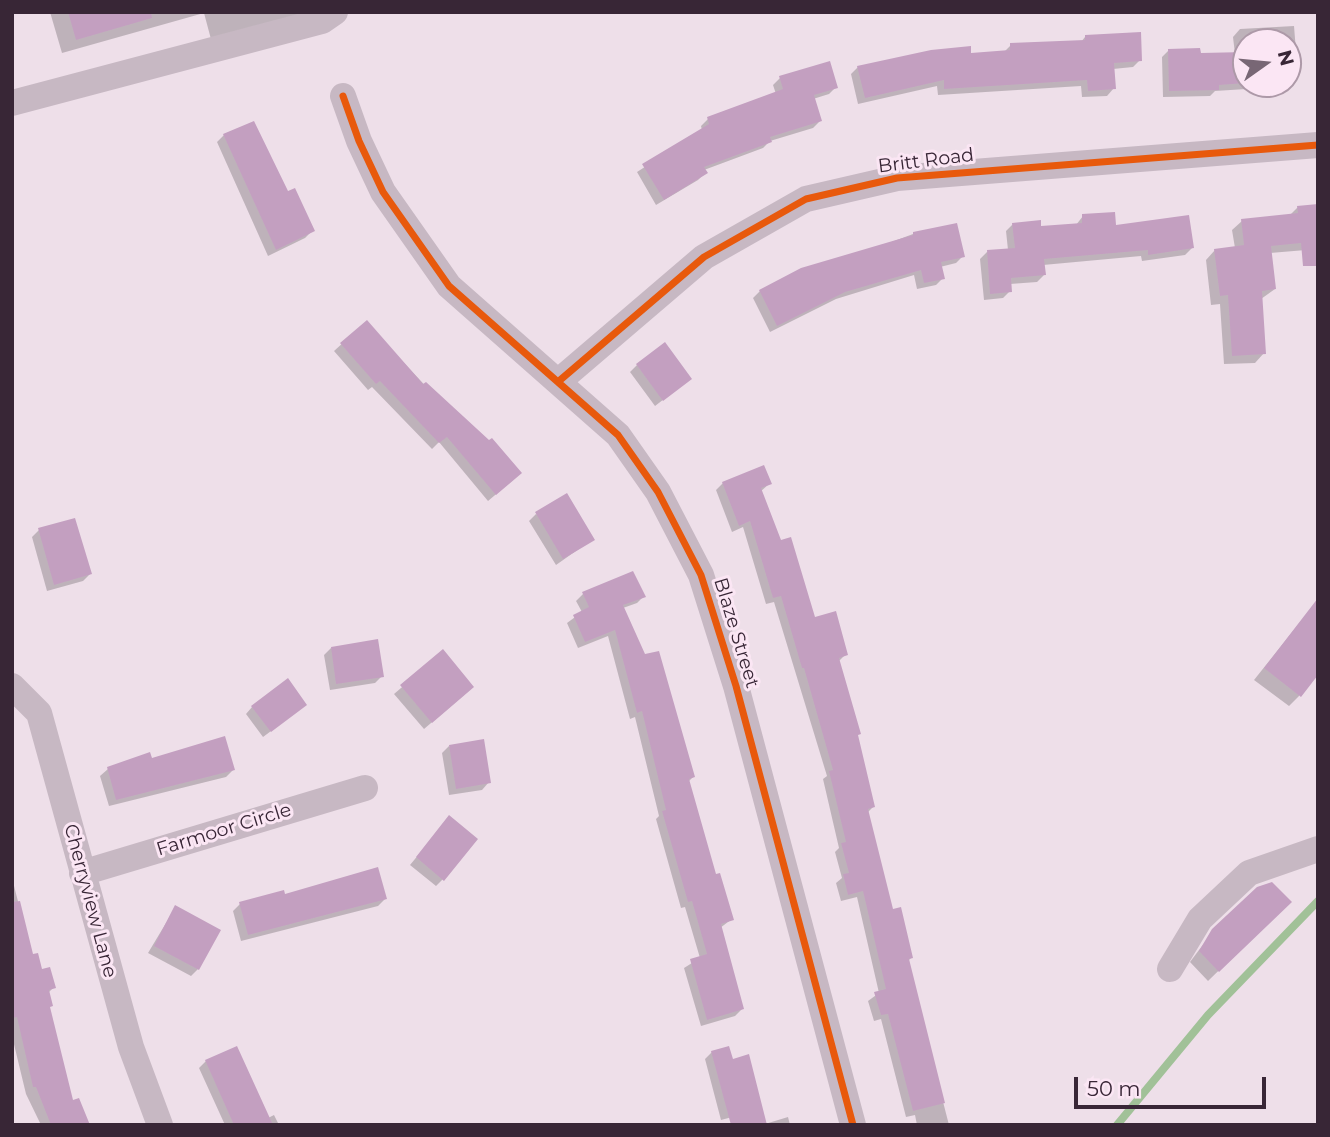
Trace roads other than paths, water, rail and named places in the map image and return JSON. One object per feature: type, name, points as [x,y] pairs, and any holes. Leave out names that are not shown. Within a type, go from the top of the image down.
[{"type":"street","points":[[12,103],[322,21],[335,12]]},
{"type":"street","name":"Blaze Street","points":[[343,96],[359,141],[383,192],[449,286],[618,435],[658,492],[701,575],[736,686],[853,1125]]},
{"type":"street","name":"Britt Road","points":[[559,381],[704,257],[806,199],[897,178],[1318,145]]},
{"type":"street","name":"Cherryview Lane","points":[[12,686],[38,713],[131,1047],[160,1125]]},
{"type":"street","name":"Farmoor Circle","points":[[82,873],[365,788]]},
{"type":"street","points":[[1170,969],[1199,919],[1249,873],[1318,849]]},
{"type":"waterway","points":[[1117,1125],[1208,1015],[1318,901]]}]
